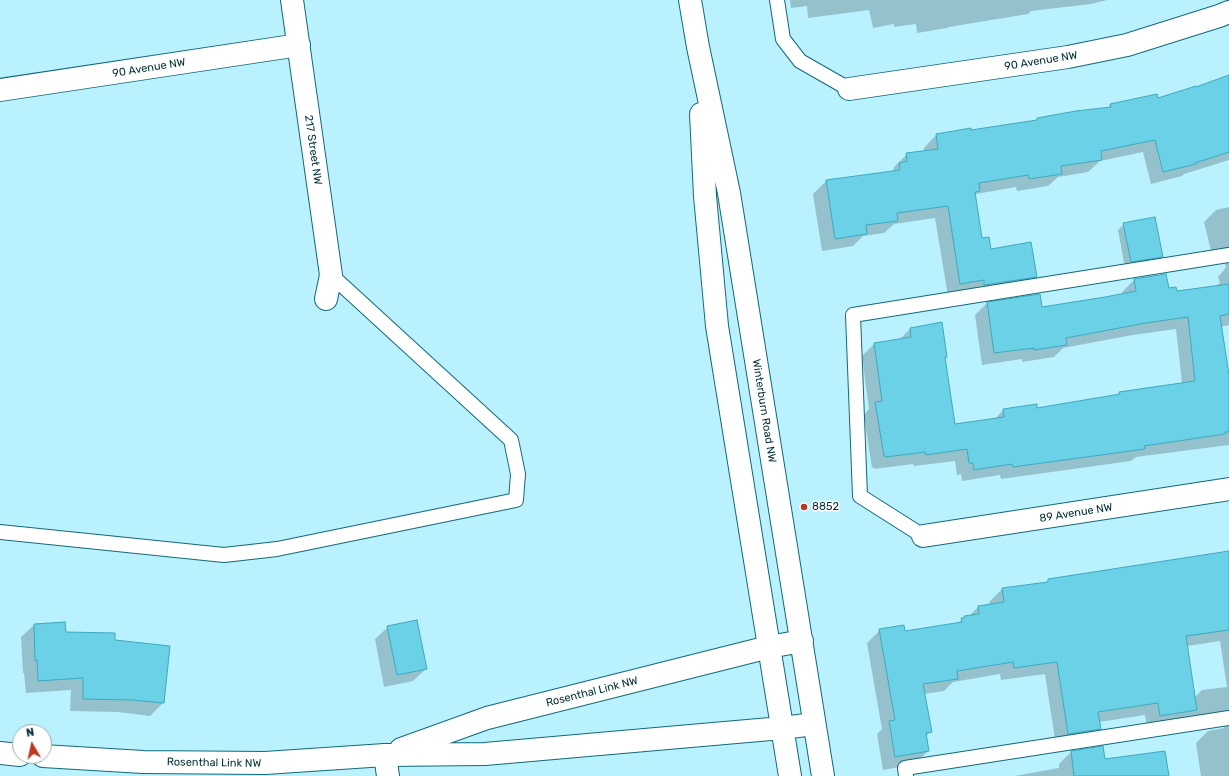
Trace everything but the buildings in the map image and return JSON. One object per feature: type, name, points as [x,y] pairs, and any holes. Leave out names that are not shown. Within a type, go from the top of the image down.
[{"type":"street","name":"217 Street NW","points":[[292,0],[331,275],[326,299]]},
{"type":"street","name":"Winterburn Road NW","points":[[690,0],[698,47],[728,193],[823,776]]},
{"type":"street","name":"90 Avenue NW","points":[[849,89],[1068,57],[1098,51],[1127,45],[1229,12]]},
{"type":"street","name":"90 Avenue NW","points":[[0,90],[299,45]]},
{"type":"street","name":"Winterburn Road NW","points":[[698,47],[705,196],[717,326],[790,776]]},
{"type":"street","name":"89 Avenue NW","points":[[923,536],[1229,490]]},
{"type":"street","name":"Rosenthal Link NW","points":[[385,755],[487,718],[769,647],[802,641]]},
{"type":"street","name":"Rosenthal Link NW","points":[[52,757],[143,762],[265,763],[385,755],[485,754],[814,724]]},
{"type":"street","points":[[0,754],[12,755]]},
{"type":"street","points":[[385,755],[388,776]]},
{"type":"lane","points":[[778,0],[783,40],[800,61],[849,89]]},
{"type":"lane","points":[[923,536],[860,496],[853,315],[1229,255]]},
{"type":"lane","points":[[0,532],[224,555],[277,549],[516,500],[518,474],[511,440],[331,275]]},
{"type":"lane","points":[[906,776],[905,768],[1229,718]]},
{"type":"place","name":"8852","points":[[804,507]]}]
